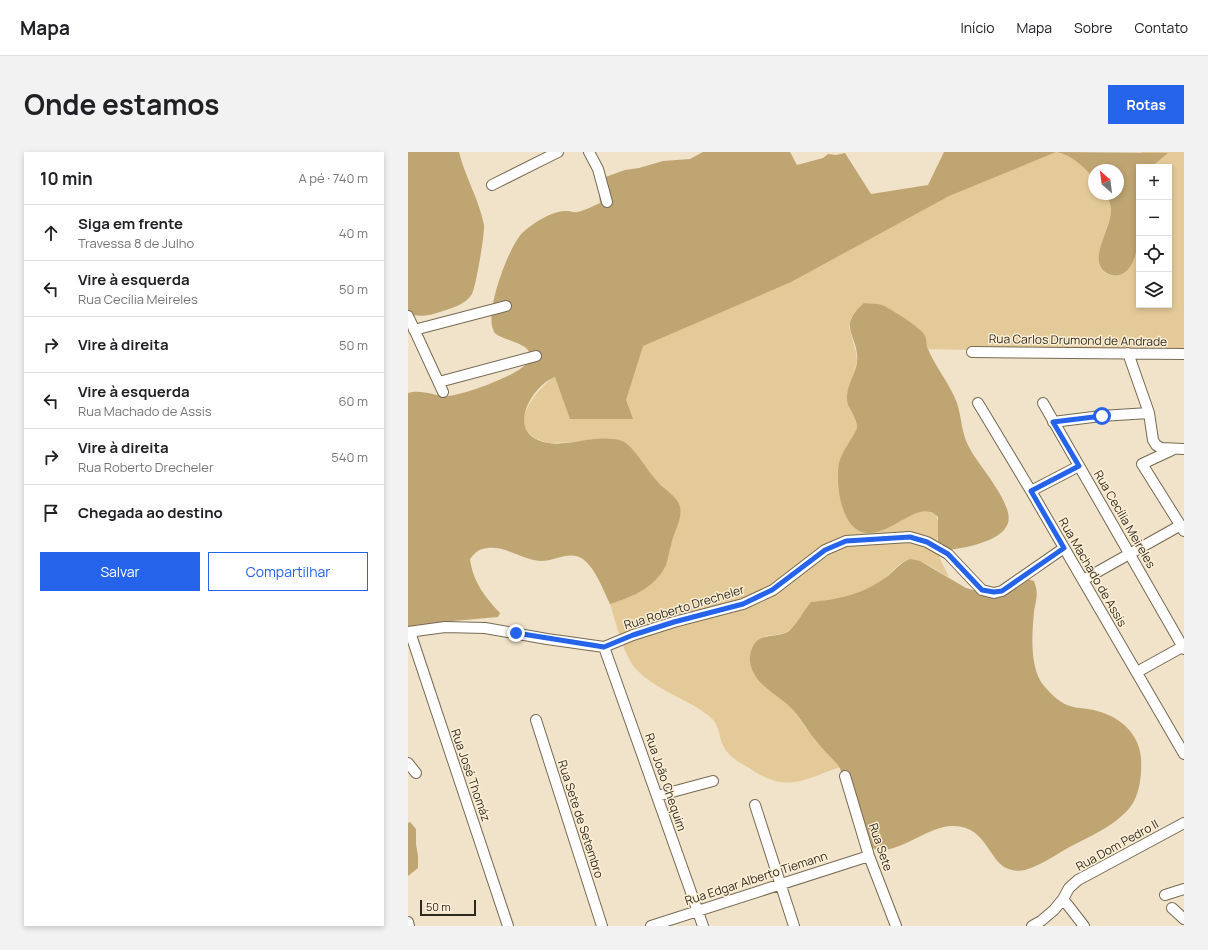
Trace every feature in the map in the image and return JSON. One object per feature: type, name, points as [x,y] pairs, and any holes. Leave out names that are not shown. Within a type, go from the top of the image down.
[{"type":"street","points":[[492,185],[558,152]]},
{"type":"street","points":[[589,152],[598,169],[607,202]]},
{"type":"street","points":[[414,330],[506,306]]},
{"type":"street","points":[[408,316],[443,392]]},
{"type":"street","name":"Rua Carlos Drumond de Andrade","points":[[972,352],[1184,354]]},
{"type":"street","points":[[1128,353],[1149,413],[1153,440],[1156,445],[1161,448],[1179,449]]},
{"type":"street","points":[[439,382],[536,356]]},
{"type":"street","name":"Rua Machado de Assis","points":[[978,403],[1184,754]]},
{"type":"street","name":"Rua Cecília Meireles","points":[[1043,403],[1184,647]]},
{"type":"street","points":[[1053,422],[1102,416],[1149,413]]},
{"type":"street","points":[[1083,580],[1130,553],[1182,528],[1142,464],[1179,449]]},
{"type":"street","points":[[1031,491],[1079,466]]},
{"type":"street","name":"Rua Roberto Drecheler","points":[[409,632],[445,627],[485,628],[604,647],[654,629],[743,604],[772,590],[825,550],[846,541],[910,537],[927,542],[948,554],[982,590],[994,592],[1002,591],[1064,548]]},
{"type":"street","name":"Rua José Thomáz","points":[[409,632],[508,926]]},
{"type":"street","name":"Rua João Chequim","points":[[604,647],[703,926]]},
{"type":"street","points":[[1137,672],[1184,647]]},
{"type":"street","name":"Rua Sete de Setembro","points":[[536,720],[602,926]]},
{"type":"street","points":[[408,763],[416,773]]},
{"type":"street","name":"Rua Sete","points":[[845,776],[869,856],[896,926]]},
{"type":"street","points":[[657,796],[713,781]]},
{"type":"street","points":[[755,805],[794,926]]},
{"type":"street","name":"Rua Dom Pedro II","points":[[1032,926],[1041,921],[1054,910],[1063,899],[1069,888],[1078,880],[1184,823]]},
{"type":"street","name":"Rua Edgar Alberto Tiemann","points":[[651,926],[869,856]]},
{"type":"street","points":[[1165,895],[1184,889]]},
{"type":"street","points":[[1063,899],[1084,926]]},
{"type":"street","points":[[1172,908],[1184,919]]},
{"type":"street","points":[[408,922],[409,926]]},
{"type":"shaded area","points":[[408,152],[459,152],[479,206],[484,225],[480,260],[472,294],[467,300],[457,306],[437,313],[422,316],[408,313]]},
{"type":"shaded area","points":[[703,152],[790,152],[797,165],[823,158],[828,154],[836,155],[845,153],[871,194],[928,185],[944,152],[1056,152],[949,196],[791,282],[643,346],[626,400],[633,419],[570,419],[555,377],[547,381],[532,397],[527,407],[524,416],[525,426],[529,434],[538,440],[555,444],[593,439],[615,439],[622,441],[632,448],[654,477],[676,500],[680,507],[681,512],[666,565],[656,580],[649,586],[634,595],[610,604],[592,568],[583,559],[568,556],[541,561],[501,549],[482,549],[470,559],[474,575],[480,589],[500,613],[498,617],[453,621],[408,629],[408,393],[423,392],[447,396],[464,393],[500,380],[525,365],[530,358],[530,353],[521,345],[500,337],[495,333],[492,326],[491,317],[499,280],[514,245],[520,235],[532,225],[549,215],[563,211],[575,212],[586,210],[600,203],[597,180],[625,170],[639,168],[663,161],[690,159]]},
{"type":"shaded area","points":[[1056,152],[1062,153],[1073,158],[1088,172],[1088,200],[1109,200],[1110,205],[1110,219],[1099,256],[1099,264],[1103,271],[1111,275],[1119,275],[1136,249],[1136,308],[1172,308],[1172,164],[1139,164],[1142,152],[1184,152],[1184,355],[928,349],[924,335],[893,311],[881,305],[855,311],[851,318],[849,327],[857,361],[847,393],[849,408],[855,418],[857,428],[845,448],[838,468],[839,489],[846,517],[910,516],[921,511],[933,512],[939,525],[937,546],[941,561],[949,577],[930,566],[915,560],[906,561],[900,564],[889,575],[871,588],[842,598],[811,602],[796,624],[788,631],[782,634],[765,636],[783,700],[792,709],[817,743],[840,767],[815,777],[794,782],[773,780],[762,776],[739,762],[727,752],[722,744],[717,726],[711,717],[651,682],[636,669],[627,655],[617,629],[610,604],[633,596],[672,538],[680,517],[674,497],[647,470],[635,452],[621,440],[549,443],[536,438],[528,431],[524,423],[525,414],[535,396],[551,379],[813,255],[1034,157]]},
{"type":"shaded area","points":[[1056,152],[1168,153],[1155,164],[1136,164],[1136,251],[1134,260],[1128,270],[1119,275],[1108,274],[1100,266],[1099,251],[1110,218],[1111,211],[1109,200],[1124,200],[1124,164],[1088,164],[1088,172],[1072,158]]},
{"type":"shaded area","points":[[864,303],[878,304],[886,307],[911,323],[925,336],[927,347],[931,356],[951,389],[957,403],[963,432],[967,443],[974,456],[995,485],[1006,506],[1008,523],[1004,530],[997,536],[978,544],[938,551],[938,517],[932,512],[920,512],[914,514],[883,530],[870,533],[860,531],[852,526],[846,517],[839,494],[839,463],[857,428],[856,421],[848,405],[847,399],[848,390],[857,363],[857,353],[850,326],[851,319],[855,312]]},
{"type":"shaded area","points":[[910,559],[920,561],[966,588],[977,591],[996,588],[1024,578],[1034,581],[1037,593],[1032,641],[1034,662],[1040,680],[1050,693],[1066,705],[1094,710],[1113,717],[1121,722],[1127,727],[1137,741],[1141,758],[1140,783],[1131,806],[1118,819],[1110,825],[1041,863],[1020,871],[1004,867],[981,838],[974,832],[964,827],[943,827],[902,845],[883,850],[875,849],[862,839],[853,822],[839,766],[818,744],[791,708],[759,681],[752,669],[750,656],[752,648],[756,642],[766,637],[784,634],[789,631],[811,602],[841,598],[859,592],[876,584]]},
{"type":"shaded area","points":[[410,822],[416,829],[418,868],[408,876],[408,823]]},
{"type":"route","points":[[516,633],[604,647],[633,635],[674,622],[743,604],[772,590],[825,550],[846,541],[910,537],[927,542],[948,554],[982,590],[994,592],[1002,591],[1064,548],[1031,491],[1079,466],[1053,422],[1102,416]]}]
